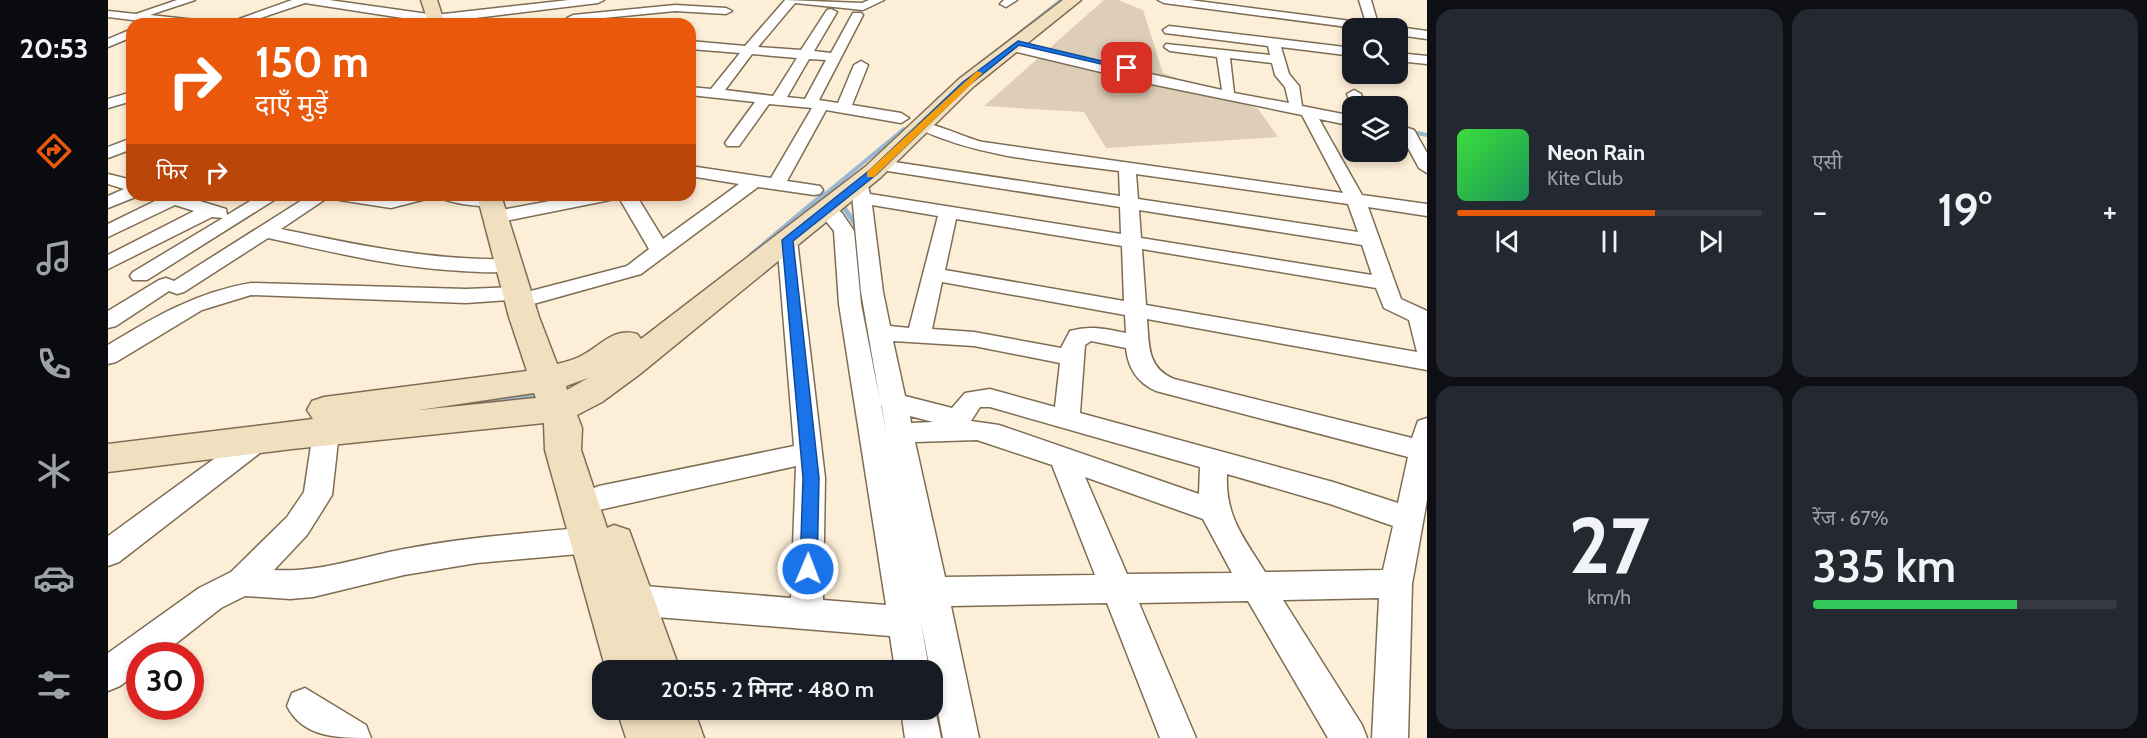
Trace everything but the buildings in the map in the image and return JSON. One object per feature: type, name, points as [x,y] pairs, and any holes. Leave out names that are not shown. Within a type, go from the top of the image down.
[{"type":"street","points":[[109,15],[159,0]]},
{"type":"street","points":[[132,17],[189,0]]},
{"type":"street","points":[[249,18],[304,0],[418,18]]},
{"type":"street","points":[[429,0],[435,18]]},
{"type":"street","points":[[451,18],[519,4],[598,0]]},
{"type":"street","points":[[696,41],[736,0]]},
{"type":"street","points":[[716,94],[791,0]]},
{"type":"street","points":[[798,0],[863,7],[878,0]]},
{"type":"street","points":[[961,738],[879,333],[872,292],[861,190],[913,122],[932,90],[1051,0]]},
{"type":"street","points":[[108,437],[556,406],[592,364],[820,200],[913,122],[966,84],[1073,0]]},
{"type":"street","points":[[1164,0],[1176,13],[1239,19],[1273,42],[1282,75],[1292,86],[1302,108],[1356,200],[1392,303],[1419,316],[1427,349]]},
{"type":"street","points":[[1365,0],[1370,18]]},
{"type":"street","points":[[306,15],[336,4]]},
{"type":"street","points":[[583,18],[685,9],[726,11]]},
{"type":"street","points":[[670,18],[685,9]]},
{"type":"street","points":[[733,143],[772,99],[805,55],[831,12]]},
{"type":"street","points":[[1169,62],[1176,13]]},
{"type":"street","points":[[1176,13],[1304,28],[1342,28]]},
{"type":"street","points":[[109,15],[138,18]]},
{"type":"street","points":[[776,184],[815,105],[833,57],[857,15]]},
{"type":"street","points":[[108,28],[126,20]]},
{"type":"street","points":[[1273,42],[1304,28]]},
{"type":"street","points":[[1304,28],[1342,47]]},
{"type":"street","points":[[1408,32],[1427,35]]},
{"type":"street","points":[[108,43],[126,36]]},
{"type":"street","points":[[1015,45],[1169,62],[1223,53],[1277,60]]},
{"type":"street","points":[[1015,45],[1151,80],[1342,114]]},
{"type":"street","points":[[696,46],[833,57]]},
{"type":"street","points":[[108,54],[126,49]]},
{"type":"street","points":[[1223,53],[1229,90]]},
{"type":"street","points":[[1408,58],[1427,60]]},
{"type":"street","points":[[1169,62],[1229,90],[1342,118]]},
{"type":"street","points":[[843,108],[861,65]]},
{"type":"street","points":[[696,94],[772,99],[843,108],[913,122],[955,140],[983,147],[1427,210]]},
{"type":"street","points":[[108,104],[126,98]]},
{"type":"street","points":[[1408,130],[1427,131]]},
{"type":"street","points":[[1408,131],[1427,137]]},
{"type":"street","points":[[1408,140],[1427,168]]},
{"type":"street","points":[[108,153],[126,146]]},
{"type":"street","points":[[881,165],[1370,240]]},
{"type":"street","points":[[1127,168],[1137,309],[1137,343],[1142,371],[1161,384],[1425,439],[1396,584],[1390,738]]},
{"type":"street","points":[[696,172],[776,184],[820,200],[844,231],[850,304],[911,660]]},
{"type":"street","points":[[108,179],[126,184]]},
{"type":"street","points":[[108,356],[177,314],[209,298],[250,289],[455,296],[516,286],[625,274],[660,251],[754,181]]},
{"type":"street","points":[[108,458],[556,406],[590,393],[628,366],[787,240],[820,200],[861,190],[948,212],[1384,283]]},
{"type":"street","points":[[108,203],[126,195]]},
{"type":"street","points":[[108,231],[160,201]]},
{"type":"street","points":[[181,201],[236,218]]},
{"type":"street","points":[[140,276],[263,201]]},
{"type":"street","points":[[108,321],[266,232],[313,201]]},
{"type":"street","points":[[378,201],[391,203],[398,201]]},
{"type":"street","points":[[474,201],[492,205],[539,201]]},
{"type":"street","points":[[631,201],[660,251]]},
{"type":"street","points":[[492,205],[537,357],[556,406],[580,443],[653,660]]},
{"type":"street","points":[[209,298],[140,276],[108,262],[211,210]]},
{"type":"street","points":[[919,335],[948,212]]},
{"type":"street","points":[[266,232],[386,257],[459,266],[516,286]]},
{"type":"street","points":[[787,240],[811,478],[807,614]]},
{"type":"street","points":[[933,274],[1427,362]]},
{"type":"street","points":[[879,333],[998,342],[1072,358]]},
{"type":"street","points":[[1067,419],[1073,345],[1083,333],[1137,343]]},
{"type":"street","points":[[892,402],[953,418],[961,416],[966,404],[972,399],[990,398],[1333,493],[1408,519]]},
{"type":"street","points":[[556,406],[563,450],[627,660]]},
{"type":"street","points":[[899,433],[977,430],[1213,511]]},
{"type":"street","points":[[108,674],[210,598],[242,582],[297,526],[318,495],[326,432]]},
{"type":"street","points":[[108,553],[260,439]]},
{"type":"street","points":[[599,498],[808,453]]},
{"type":"street","points":[[1064,460],[1178,738]]},
{"type":"street","points":[[1215,460],[1211,488],[1213,511],[1349,738]]},
{"type":"street","points":[[242,582],[290,585],[314,583],[404,562],[477,550],[590,540]]},
{"type":"street","points":[[932,591],[1118,590],[1396,584]]},
{"type":"street","points":[[632,600],[905,622]]},
{"type":"street","points":[[305,706],[353,738]]},
{"type":"street","points":[[645,720],[651,738]]},
{"type":"street","points":[[673,720],[679,738]]},
{"type":"shaded area","points":[[1104,0],[1118,0],[1143,10],[1163,73],[1258,109],[1278,137],[1106,148],[1084,112],[984,106]]},
{"type":"waterway","points":[[991,55],[1061,0]]},
{"type":"waterway","points":[[924,115],[939,98]]},
{"type":"waterway","points":[[823,196],[904,129]]},
{"type":"waterway","points":[[1408,131],[1427,135]]},
{"type":"waterway","points":[[751,255],[824,194]]},
{"type":"waterway","points":[[843,206],[857,227],[854,255]]},
{"type":"waterway","points":[[439,407],[532,396]]},
{"type":"waterway","points":[[939,720],[943,738]]},
{"type":"slow traffic","points":[[870,174],[979,73]]},
{"type":"route","points":[[808,569],[811,478],[787,240],[873,172],[938,113],[966,84],[1018,43],[1127,68]]}]
